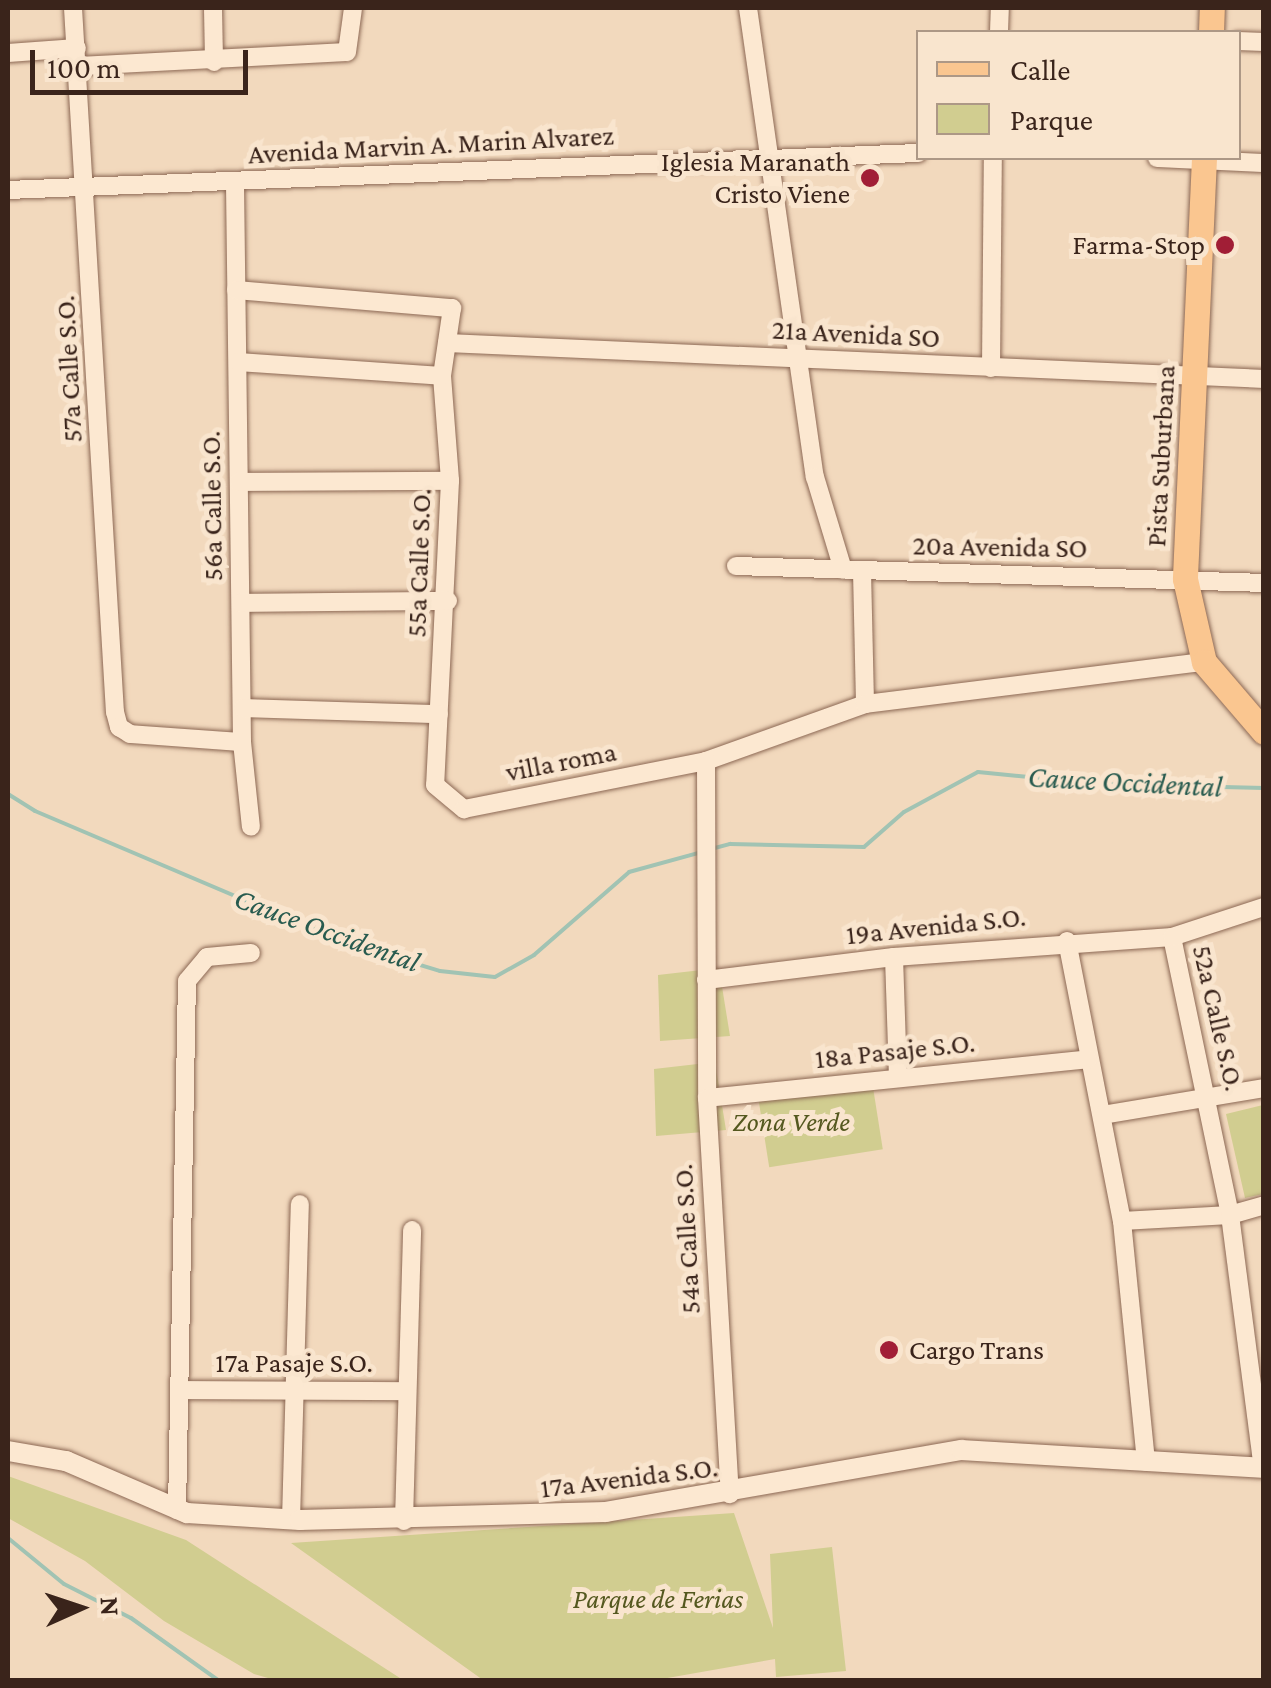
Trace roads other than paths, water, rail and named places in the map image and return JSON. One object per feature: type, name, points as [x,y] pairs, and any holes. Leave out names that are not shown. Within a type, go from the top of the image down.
[{"type":"main road","name":"Pista Suburbana","points":[[1204,160],[1186,579],[1204,662],[1264,732]]},
{"type":"street","name":"57a Calle S.O.","points":[[73,8],[89,187],[119,727],[130,734],[242,742]]},
{"type":"street","points":[[212,8],[214,62]]},
{"type":"street","points":[[8,54],[214,62],[348,52],[352,44],[353,8]]},
{"type":"street","points":[[748,8],[772,155],[814,477],[853,571],[864,704]]},
{"type":"street","name":"Avenida Marvin A. Marin Alvarez","points":[[8,190],[235,184],[772,155],[916,153]]},
{"type":"street","points":[[990,368],[993,160]]},
{"type":"street","points":[[1219,160],[1264,163]]},
{"type":"street","name":"56a Calle S.O.","points":[[235,184],[242,742],[252,827]]},
{"type":"street","points":[[236,290],[452,308],[447,342]]},
{"type":"street","name":"21a Avenida SO","points":[[447,342],[1264,379]]},
{"type":"street","name":"55a Calle S.O.","points":[[435,785],[448,601],[450,480],[442,376],[447,342]]},
{"type":"street","points":[[238,362],[442,376]]},
{"type":"street","points":[[240,482],[450,480]]},
{"type":"street","name":"20a Avenida SO","points":[[736,566],[1264,583]]},
{"type":"street","points":[[242,603],[448,601]]},
{"type":"street","name":"villa roma","points":[[435,785],[464,810],[706,761],[864,704],[1204,662]]},
{"type":"street","points":[[243,708],[440,714]]},
{"type":"street","points":[[706,761],[706,980]]},
{"type":"street","name":"19a Avenida S.O.","points":[[706,980],[1066,941],[1172,937],[1264,907]]},
{"type":"street","name":"52a Calle S.O.","points":[[1172,937],[1230,1215],[1263,1468]]},
{"type":"street","points":[[1066,941],[1088,1060],[1104,1115],[1122,1221],[1146,1462]]},
{"type":"street","points":[[177,1510],[187,981],[206,957],[251,953]]},
{"type":"street","points":[[894,957],[898,1078]]},
{"type":"street","name":"54a Calle S.O.","points":[[706,980],[707,1098],[730,1494]]},
{"type":"street","name":"18a Pasaje S.O.","points":[[707,1098],[1088,1060]]},
{"type":"street","points":[[1104,1115],[1264,1088]]},
{"type":"street","points":[[292,1520],[300,1204]]},
{"type":"street","points":[[1122,1221],[1230,1215],[1264,1205]]},
{"type":"street","points":[[404,1521],[412,1230]]},
{"type":"street","name":"17a Pasaje S.O.","points":[[180,1390],[407,1391]]},
{"type":"street","name":"17a Avenida S.O.","points":[[8,1450],[66,1461],[177,1510],[292,1520],[404,1521],[606,1512],[730,1494],[948,1451],[1263,1468]]},
{"type":"waterway","name":"Cauce Occidental","points":[[711,849],[730,844],[864,847],[904,812],[978,772],[1100,784],[1264,788]]},
{"type":"waterway","name":"Cauce Occidental","points":[[8,794],[35,811],[341,941],[440,971],[495,977],[534,955],[629,872],[702,852]]},
{"type":"waterway","points":[[8,1538],[64,1584],[131,1618],[218,1680]]},
{"type":"place","name":"Iglesia Maranath Cristo Viene","points":[[870,178]]},
{"type":"place","name":"Farma-Stop","points":[[1225,245]]},
{"type":"place","name":"Cargo Trans","points":[[889,1350]]},
{"type":"park label","name":"Zona Verde","points":[[791,1122]]},
{"type":"park label","name":"Parque de Ferias","points":[[658,1599]]}]
